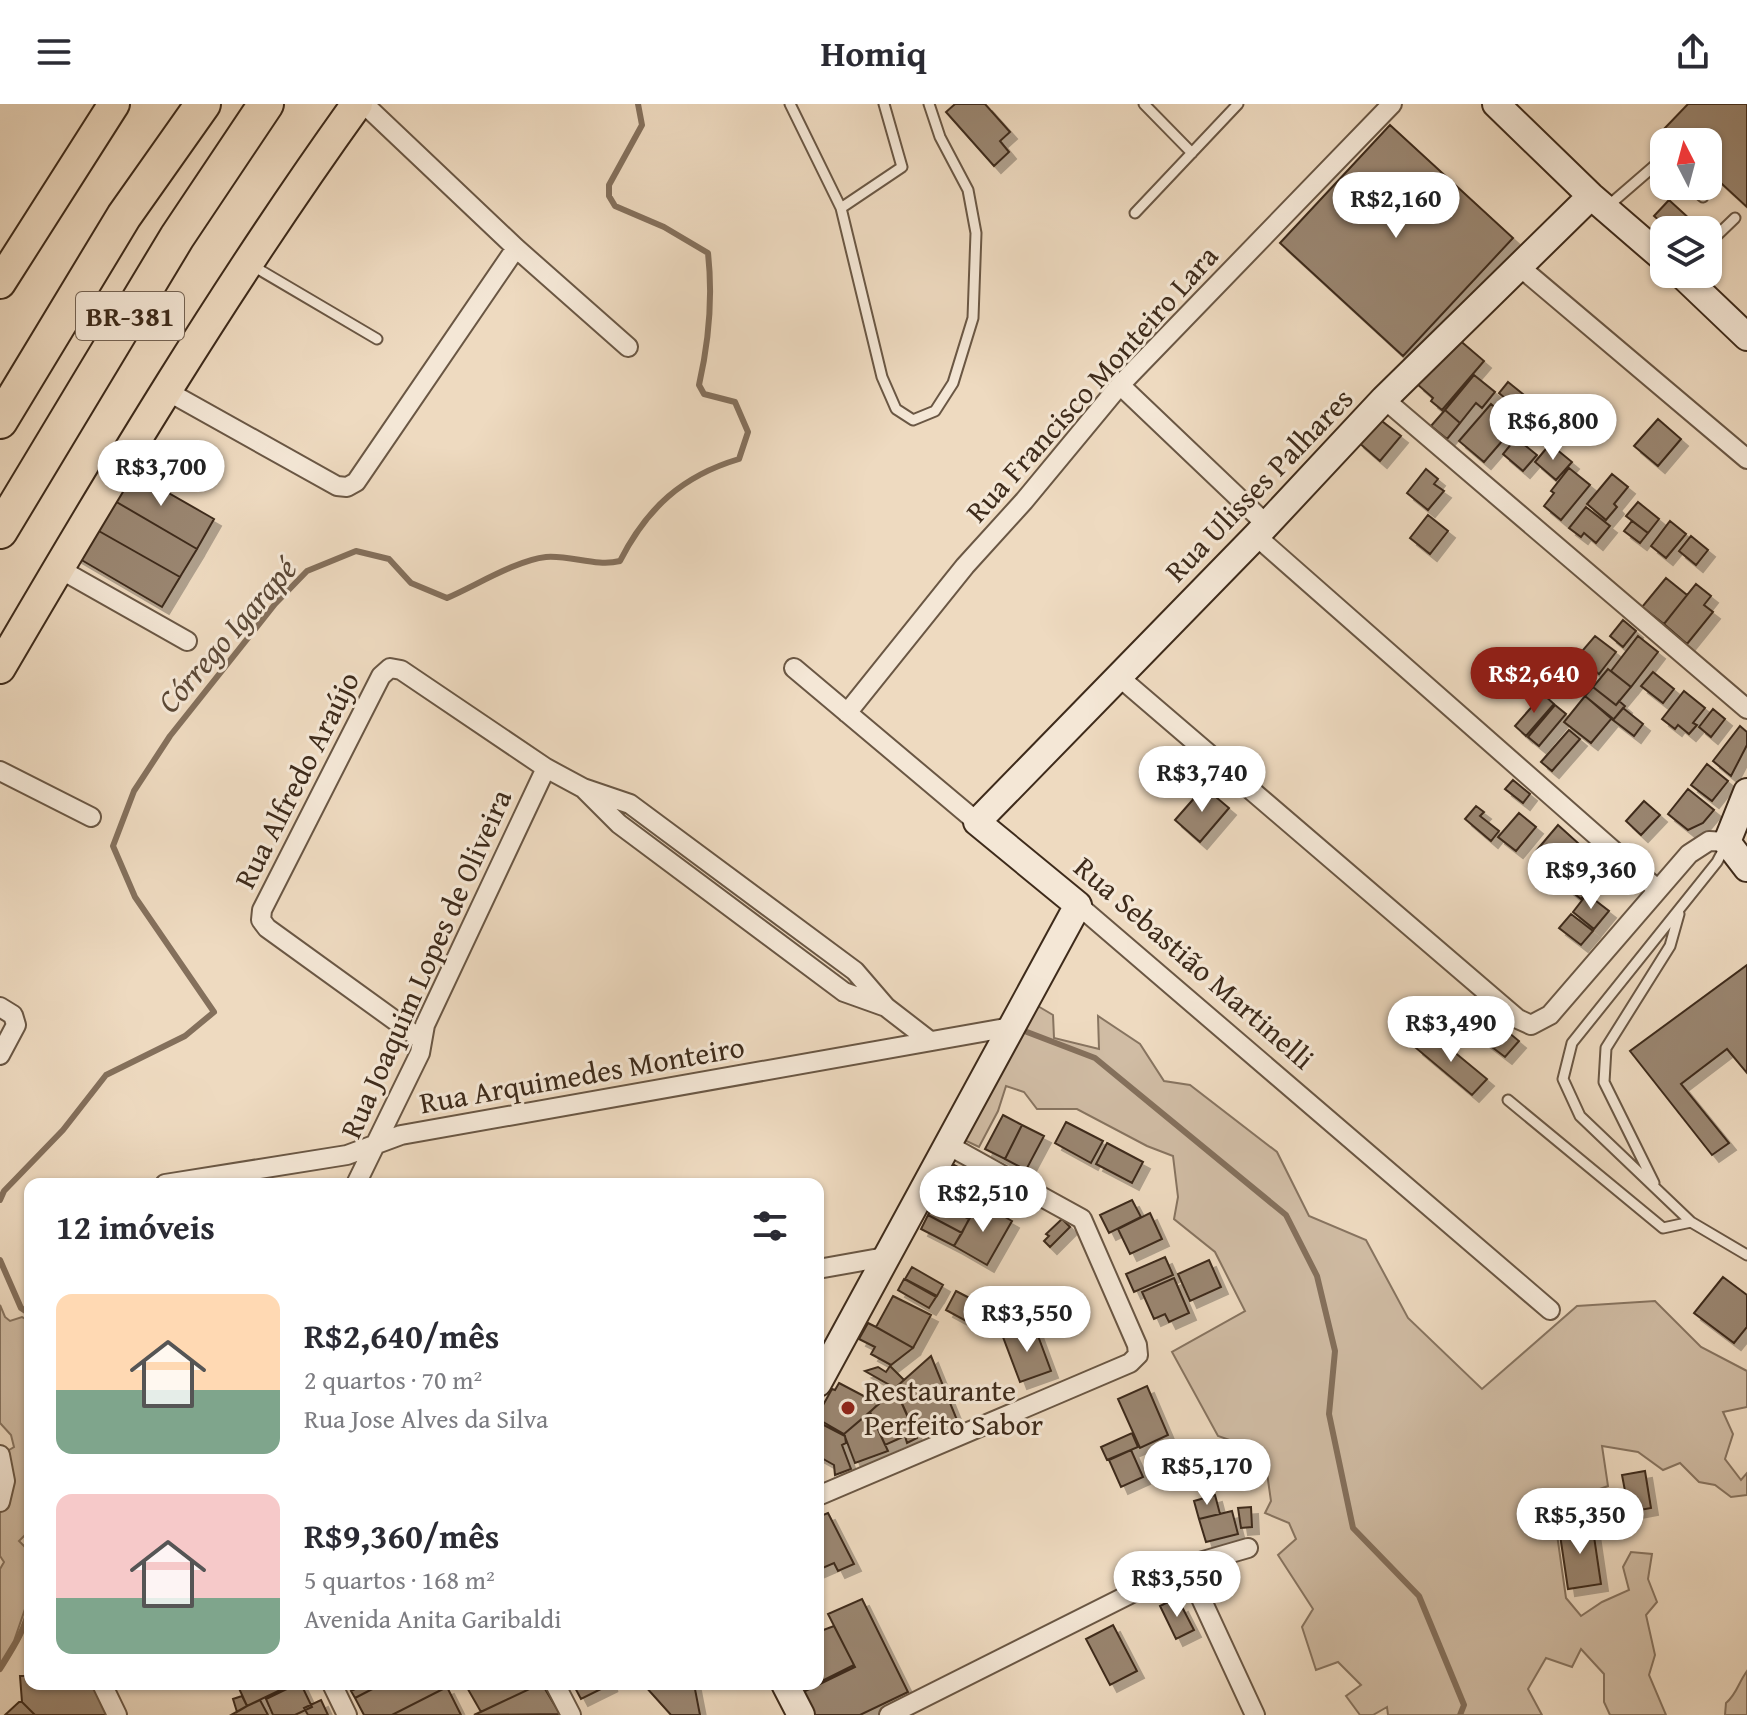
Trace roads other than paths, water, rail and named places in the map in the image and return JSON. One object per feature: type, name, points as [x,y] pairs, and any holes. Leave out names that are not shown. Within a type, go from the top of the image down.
[{"type":"highway","name":"BR-381","points":[[0,421],[124,216],[203,104]]},
{"type":"highway","name":"BR-381","points":[[0,531],[177,237],[266,104]]},
{"type":"main road","points":[[0,283],[114,104]]},
{"type":"main road","points":[[0,668],[58,568],[247,262],[357,104]]},
{"type":"street","points":[[364,104],[516,248],[628,347]]},
{"type":"street","name":"Rua Francisco Monteiro Lara","points":[[847,713],[965,566],[1024,501],[1120,385],[1392,104]]},
{"type":"street","points":[[1496,104],[1598,202],[1650,247]]},
{"type":"street","name":"Rua Ulisses Palhares","points":[[977,822],[1384,399],[1520,267],[1598,202]]},
{"type":"street","points":[[167,391],[337,486],[347,487],[356,482],[516,248]]},
{"type":"street","points":[[1520,267],[1747,459]]},
{"type":"street","points":[[1696,288],[1747,337]]},
{"type":"street","points":[[1120,385],[1261,530],[1657,889]]},
{"type":"street","points":[[1384,399],[1747,709]]},
{"type":"street","points":[[58,568],[187,641]]},
{"type":"street","name":"Rua Alfredo Araújo","points":[[422,1040],[267,928],[261,920],[262,910],[381,676],[390,668],[401,670],[546,768]]},
{"type":"street","name":"Rua Sebastião Martinelli","points":[[794,668],[1078,905],[1550,1310]]},
{"type":"street","points":[[1118,676],[1518,1019],[1531,1025],[1550,1015],[1689,854],[1709,841],[1727,842],[1747,868]]},
{"type":"street","points":[[546,768],[583,788],[619,824],[844,992],[886,1007],[930,1041]]},
{"type":"street","name":"Rua Joaquim Lopes de Oliveira","points":[[359,1178],[420,1053],[425,1025],[546,768]]},
{"type":"street","points":[[0,771],[91,817]]},
{"type":"street","points":[[1727,842],[1747,792]]},
{"type":"street","points":[[824,1372],[1078,905]]},
{"type":"street","points":[[0,1007],[16,1020],[0,1055]]},
{"type":"street","name":"Rua Arquimedes Monteiro","points":[[203,1178],[347,1155],[401,1135],[1011,1027]]},
{"type":"street","points":[[824,1493],[1130,1363],[1138,1355],[1137,1345],[1082,1219],[946,1144]]},
{"type":"street","points":[[824,1268],[885,1257]]},
{"type":"street","points":[[0,1502],[5,1481],[2,1461]]},
{"type":"street","points":[[889,1715],[1186,1566],[1248,1548]]},
{"type":"street","points":[[1186,1566],[1255,1715]]},
{"type":"street","points":[[105,1690],[117,1715]]},
{"type":"street","points":[[335,1690],[347,1715]]},
{"type":"street","points":[[558,1690],[571,1715]]},
{"type":"street","points":[[788,1690],[801,1715]]},
{"type":"lane","points":[[790,104],[841,208],[882,377],[896,409],[913,420],[935,411],[953,383],[973,318],[976,233],[968,190],[940,137],[929,104]]},
{"type":"lane","points":[[841,208],[902,167],[884,104]]},
{"type":"lane","points":[[1144,104],[1192,153]]},
{"type":"lane","points":[[1135,213],[1238,104]]},
{"type":"lane","points":[[1598,202],[1650,168]]},
{"type":"lane","points":[[1722,231],[1735,218]]},
{"type":"lane","points":[[247,262],[377,339]]},
{"type":"lane","points":[[1727,842],[1717,862],[1680,911],[1572,1043],[1563,1079],[1580,1116],[1691,1222],[1747,1255]]},
{"type":"lane","points":[[1658,1190],[1604,1082],[1606,1048],[1670,946],[1680,911]]},
{"type":"lane","points":[[1508,1100],[1663,1228],[1691,1222]]},
{"type":"waterway","name":"Córrego Igarapé","points":[[0,1200],[4,1191],[63,1130],[106,1075],[185,1036],[214,1012],[135,897],[113,846],[134,791],[170,736],[275,604],[307,571],[356,551],[389,559],[411,583],[447,598],[535,559],[555,557],[602,563],[620,561],[642,525],[668,496],[700,475],[739,459],[748,432],[735,402],[704,394],[699,385],[709,319],[708,253],[664,227],[615,206],[609,196],[609,185],[642,125],[638,104]]},
{"type":"waterway","points":[[1027,1032],[1095,1058],[1286,1215],[1317,1276],[1335,1351],[1329,1414],[1353,1528],[1419,1596],[1464,1705],[1460,1715]]},
{"type":"waterway","name":"Córrego Igarapé","points":[[0,1260],[24,1310]]},
{"type":"waterway","name":"Córrego Igarapé","points":[[0,1669],[24,1624]]},
{"type":"place","name":"Restaurante Perfeito Sabor","points":[[848,1408]]}]
